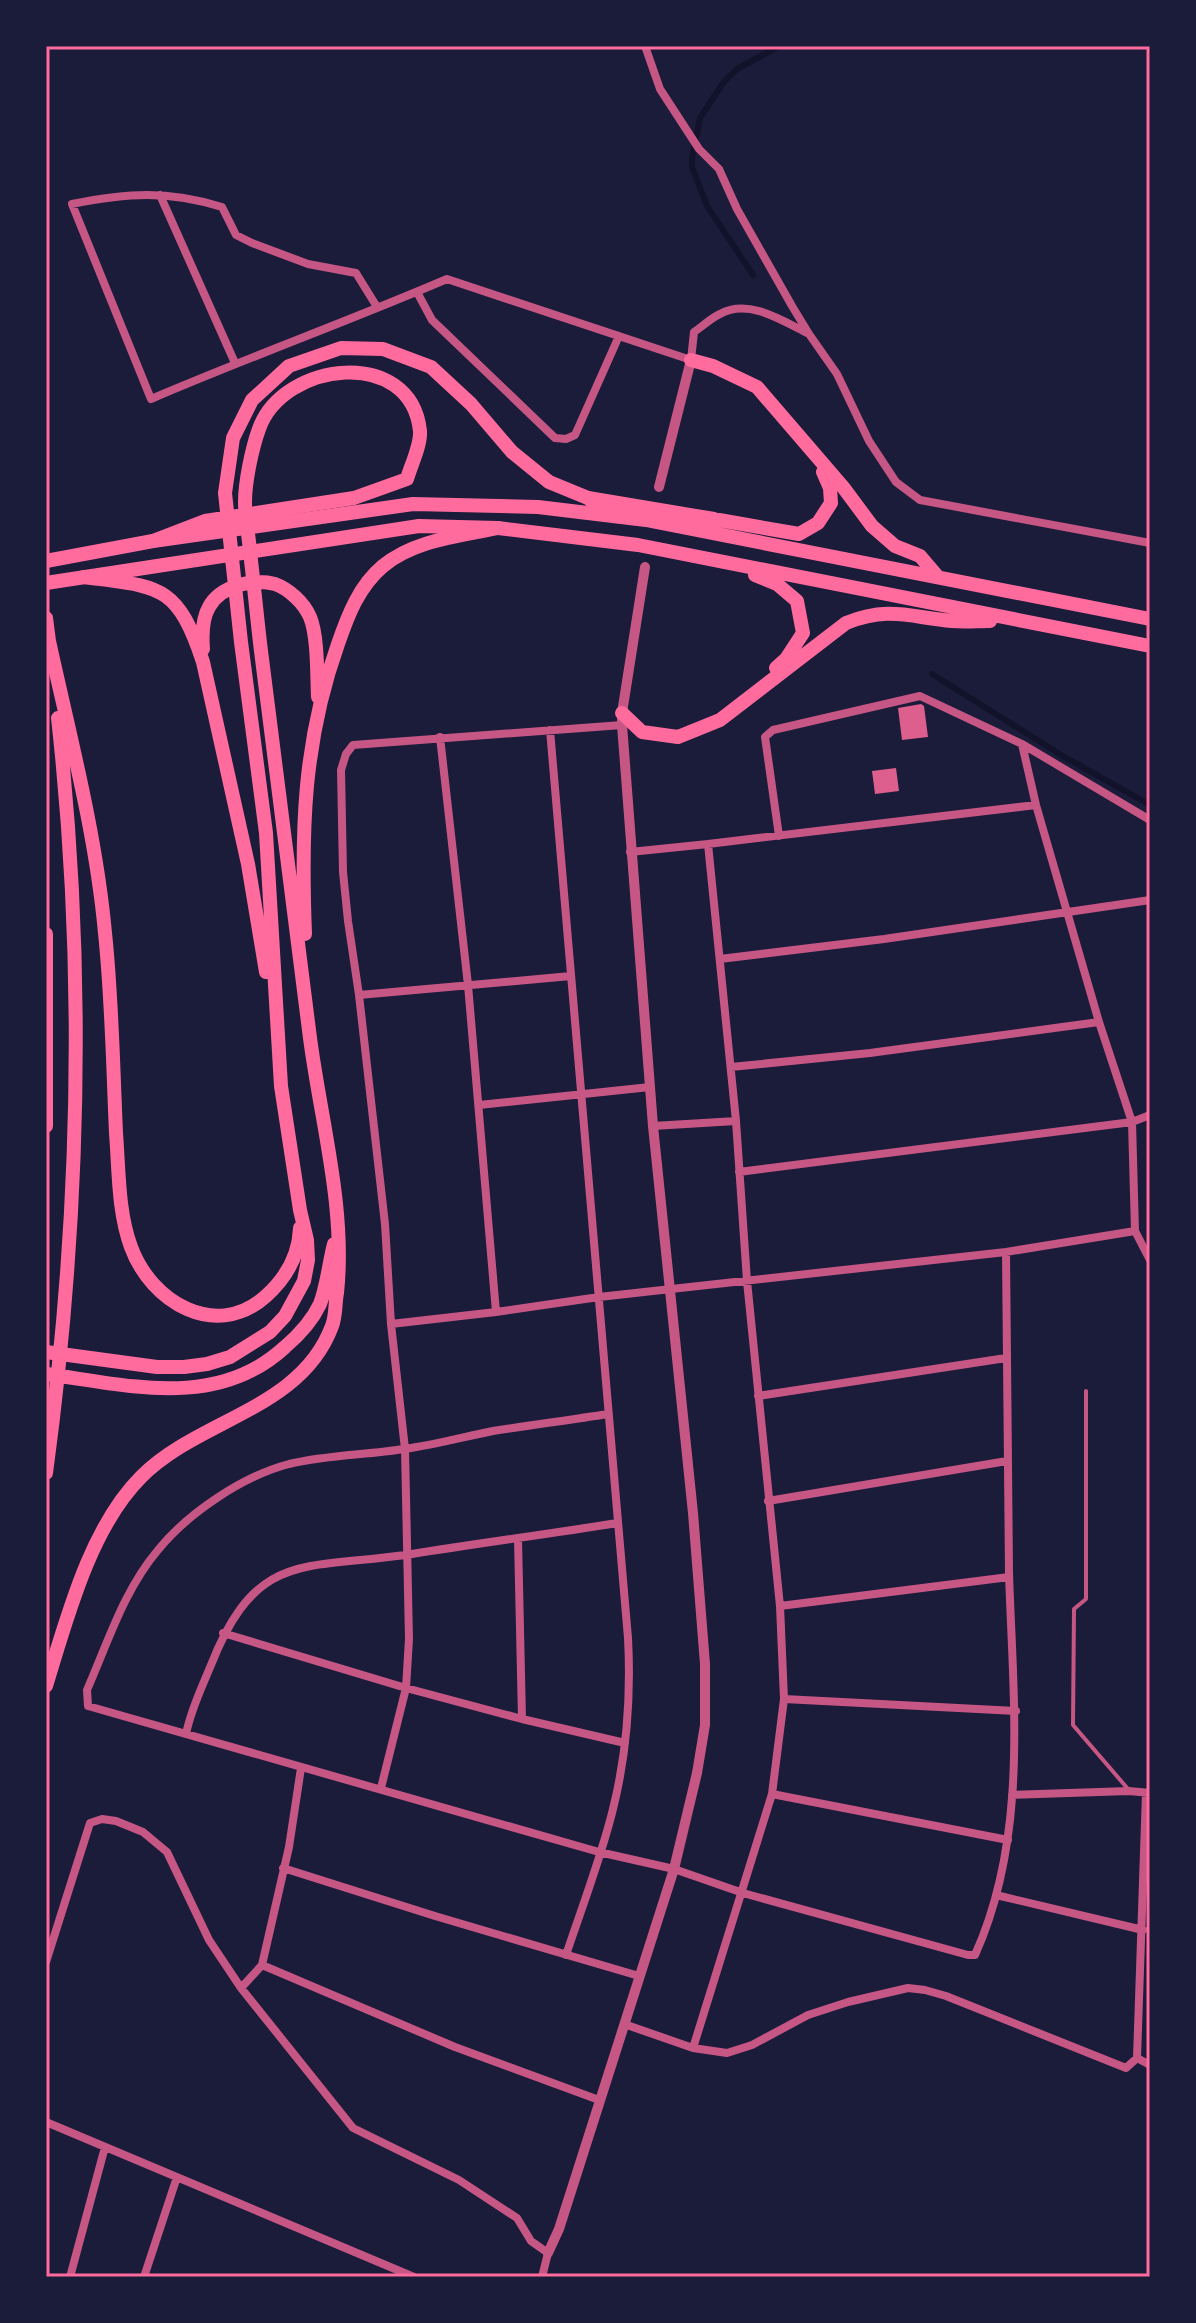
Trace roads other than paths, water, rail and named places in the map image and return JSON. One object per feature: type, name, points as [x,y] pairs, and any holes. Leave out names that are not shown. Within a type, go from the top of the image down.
[{"type":"highway","points":[[46,1352],[157,1367],[207,1364],[230,1357],[270,1332],[285,1316],[304,1281],[308,1260],[307,1240],[281,1086],[266,833],[225,493],[233,438],[252,400],[289,366],[341,348],[383,349],[431,367],[471,404],[512,452],[549,482],[588,498],[799,534],[818,523],[831,503],[830,488],[815,455]]},
{"type":"highway","points":[[691,360],[713,366],[757,387],[843,487],[872,526],[895,546],[920,556],[939,577]]},
{"type":"highway","points":[[46,1686],[95,1545],[119,1500],[167,1454],[244,1414],[291,1383],[321,1349],[333,1323],[339,1268],[339,1226],[310,1041],[260,640],[245,500],[259,426],[274,404],[297,387],[325,374],[355,371],[395,384],[413,405],[420,435],[407,479],[354,498],[205,521],[153,541]]},
{"type":"highway","points":[[588,498],[605,513]]},
{"type":"highway","points":[[46,561],[153,541],[413,504],[538,507],[605,513],[688,528],[1150,619]]},
{"type":"highway","points":[[688,528],[719,520]]},
{"type":"highway","points":[[46,583],[419,526],[498,528],[638,545],[1150,646]]},
{"type":"highway","points":[[310,1041],[302,858],[310,757],[318,713],[343,629],[369,579],[385,564],[431,542],[498,528]]},
{"type":"highway","points":[[720,720],[786,659],[803,633],[797,601],[777,584],[728,563]]},
{"type":"highway","points":[[77,578],[156,589],[185,615],[203,662],[248,864],[277,1040]]},
{"type":"highway","points":[[203,662],[205,618],[211,602],[238,585],[276,585],[290,592],[311,618],[318,713]]},
{"type":"highway","points":[[622,719],[642,732],[678,737],[720,720],[846,623],[866,615],[892,612],[953,621],[1018,620]]},
{"type":"highway","points":[[46,618],[63,765],[74,921],[76,1079],[65,1306],[46,1473]]},
{"type":"highway","points":[[49,641],[98,863],[109,982],[120,1192],[132,1249],[141,1268],[169,1301],[198,1313],[231,1314],[263,1299],[289,1269],[300,1236],[300,1210]]},
{"type":"highway","points":[[46,934],[46,1126]]},
{"type":"highway","points":[[46,1374],[178,1390],[229,1380],[265,1363],[297,1336],[321,1302],[339,1226]]},
{"type":"street","points":[[645,46],[660,89],[699,149],[719,169],[737,209],[809,334],[837,374],[869,441],[896,482],[920,500],[1150,543]]},
{"type":"street","points":[[377,307],[356,273],[308,264],[252,243],[236,235],[222,207],[193,198],[160,195],[118,195],[72,204],[151,399],[447,279],[691,360]]},
{"type":"street","points":[[160,195],[235,363]]},
{"type":"street","points":[[417,292],[432,320],[555,438],[566,439],[575,435],[619,336]]},
{"type":"street","points":[[659,487],[691,360],[694,332],[720,313],[737,308],[767,313],[809,334]]},
{"type":"street","points":[[542,2277],[674,1869],[705,1725],[705,1664],[693,1513],[653,1126],[622,719],[645,567]]},
{"type":"street","points":[[779,836],[765,737],[773,730],[920,696],[1022,744],[1150,820]]},
{"type":"street","points":[[381,1788],[406,1688],[409,1639],[405,1449],[391,1324],[385,1224],[343,872],[341,770],[346,754],[353,745],[550,730],[622,719]]},
{"type":"street","points":[[550,730],[630,1682],[625,1743],[613,1811],[566,1955]]},
{"type":"street","points":[[440,737],[468,985],[496,1312]]},
{"type":"street","points":[[1022,744],[1036,805],[1099,1022],[1132,1122],[1135,1231],[1150,1260]]},
{"type":"street","points":[[630,852],[1036,805]]},
{"type":"street","points":[[693,2048],[772,1794],[784,1699],[780,1606],[708,844]]},
{"type":"street","points":[[720,959],[1150,900]]},
{"type":"street","points":[[359,995],[571,976]]},
{"type":"street","points":[[731,1067],[870,1053],[1099,1022]]},
{"type":"street","points":[[479,1105],[650,1087]]},
{"type":"street","points":[[739,1172],[1132,1122],[1150,1115]]},
{"type":"street","points":[[653,1126],[736,1121]]},
{"type":"street","points":[[391,1324],[599,1297],[1006,1252],[1135,1231]]},
{"type":"street","points":[[608,1414],[493,1431],[405,1449],[324,1458],[287,1465],[257,1476],[192,1516],[150,1561],[131,1590],[87,1690],[88,1706],[599,1852],[674,1869],[743,1893],[975,1955],[996,1895],[1008,1840],[1016,1711],[1009,1577],[1006,1252]]},
{"type":"street","points":[[758,1396],[1006,1358]]},
{"type":"street","points":[[768,1501],[1007,1461]]},
{"type":"street","points":[[186,1734],[223,1633],[238,1609],[254,1592],[286,1571],[329,1561],[407,1555],[617,1523]]},
{"type":"street","points":[[518,1539],[522,1719]]},
{"type":"street","points":[[780,1606],[1009,1577]]},
{"type":"street","points":[[223,1633],[406,1688],[625,1743]]},
{"type":"street","points":[[784,1699],[1016,1711]]},
{"type":"street","points":[[241,1988],[262,1965],[289,1847],[301,1768]]},
{"type":"street","points":[[624,2024],[693,2048],[727,2053],[752,2045],[808,2015],[908,1988],[946,1996],[1126,2068],[1137,2058],[1148,1793],[1012,1795]]},
{"type":"street","points":[[772,1794],[1008,1840]]},
{"type":"street","points":[[46,1962],[90,1823],[102,1819],[116,1821],[143,1832],[167,1852],[209,1940],[241,1988],[353,2128],[459,2180],[517,2218],[531,2241],[548,2253]]},
{"type":"street","points":[[283,1868],[639,1976]]},
{"type":"street","points":[[996,1895],[1143,1930]]},
{"type":"street","points":[[46,1924],[56,1928]]},
{"type":"street","points":[[262,1965],[455,2047],[599,2100]]},
{"type":"street","points":[[1137,2058],[1150,2065]]},
{"type":"street","points":[[46,2122],[414,2277]]},
{"type":"street","points":[[70,2277],[105,2147]]},
{"type":"street","points":[[144,2277],[177,2177]]},
{"type":"lane","points":[[1086,1391],[1086,1599],[1074,1609],[1073,1725],[1129,1791]]},
{"type":"waterway","points":[[753,275],[707,206],[692,167],[692,159],[700,118],[723,83],[737,69],[779,46]]},
{"type":"waterway","points":[[932,674],[1061,755],[1150,805]]}]
